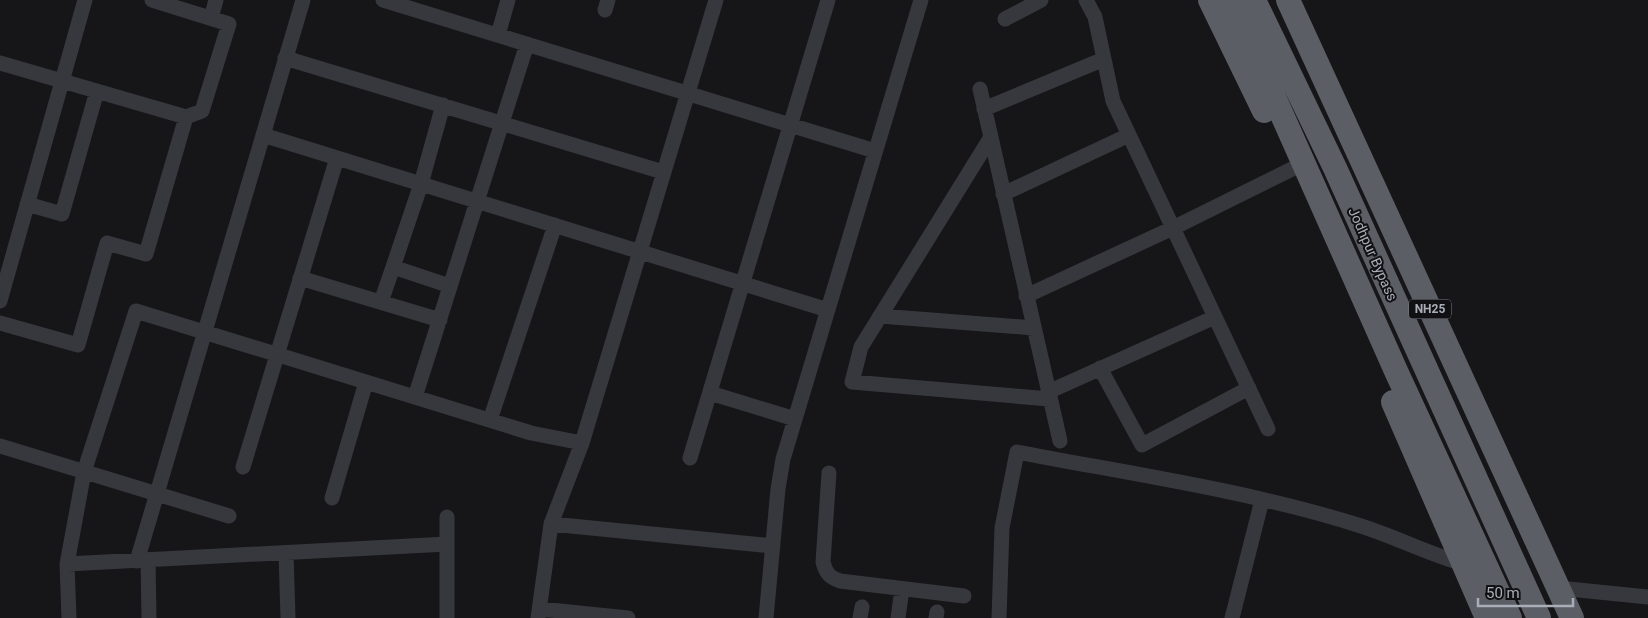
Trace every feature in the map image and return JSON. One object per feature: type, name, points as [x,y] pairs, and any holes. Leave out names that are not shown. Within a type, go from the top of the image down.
[{"type":"highway","points":[[1210,0],[1292,169],[1487,618]]},
{"type":"highway","name":"Jodhpur Bypass","points":[[1231,0],[1396,371],[1510,618]]},
{"type":"highway","name":"Jodhpur Bypass","points":[[1254,0],[1351,204],[1539,618]]},
{"type":"highway","name":"NH25","points":[[1288,0],[1572,618]]},
{"type":"street","points":[[0,301],[85,0]]},
{"type":"street","points":[[0,63],[186,117],[202,111],[229,24],[152,0]]},
{"type":"street","points":[[211,18],[216,0]]},
{"type":"street","points":[[149,618],[142,560],[157,494],[302,0]]},
{"type":"street","points":[[383,0],[875,151]]},
{"type":"street","points":[[498,35],[508,0]]},
{"type":"street","points":[[628,618],[539,614],[551,524],[582,443],[716,0]]},
{"type":"street","points":[[690,458],[828,0]]},
{"type":"street","points":[[766,618],[783,459],[921,0]]},
{"type":"street","points":[[1004,19],[1041,0]]},
{"type":"street","points":[[1086,0],[1095,17],[1113,101],[1268,429]]},
{"type":"street","points":[[415,397],[528,44]]},
{"type":"street","points":[[285,58],[663,172]]},
{"type":"street","points":[[984,109],[1104,59]]},
{"type":"street","points":[[980,89],[1060,442]]},
{"type":"street","points":[[28,204],[62,214],[97,91]]},
{"type":"street","points":[[381,302],[421,184],[443,105]]},
{"type":"street","points":[[0,323],[78,345],[107,243],[146,254],[186,117]]},
{"type":"street","points":[[263,135],[828,310]]},
{"type":"street","points":[[1003,194],[1129,135]]},
{"type":"street","points":[[991,137],[861,348],[852,382],[1049,396],[1100,368],[1215,317]]},
{"type":"street","points":[[243,467],[337,158]]},
{"type":"street","points":[[1026,296],[1173,228],[1292,169]]},
{"type":"street","points":[[490,420],[555,225]]},
{"type":"street","points":[[392,267],[450,286]]},
{"type":"street","points":[[300,278],[440,320]]},
{"type":"street","points":[[69,618],[67,564],[84,472],[136,311],[532,433],[582,443]]},
{"type":"street","points":[[880,316],[1034,328]]},
{"type":"street","points":[[1100,368],[1142,445],[1248,388]]},
{"type":"street","points":[[332,498],[366,382]]},
{"type":"street","points":[[710,393],[795,419]]},
{"type":"street","points":[[0,446],[229,516]]},
{"type":"street","points":[[999,618],[1002,528],[1017,452],[1262,500],[1362,526],[1438,557],[1464,564]]},
{"type":"street","points":[[829,473],[823,562],[826,573],[840,581],[964,596]]},
{"type":"street","points":[[1232,618],[1262,500]]},
{"type":"street","points":[[447,517],[447,618]]},
{"type":"street","points":[[551,524],[773,546]]},
{"type":"street","points":[[67,564],[447,544]]},
{"type":"street","points":[[286,553],[288,618]]},
{"type":"street","points":[[1559,588],[1648,597]]},
{"type":"street","points":[[898,618],[902,589]]}]
